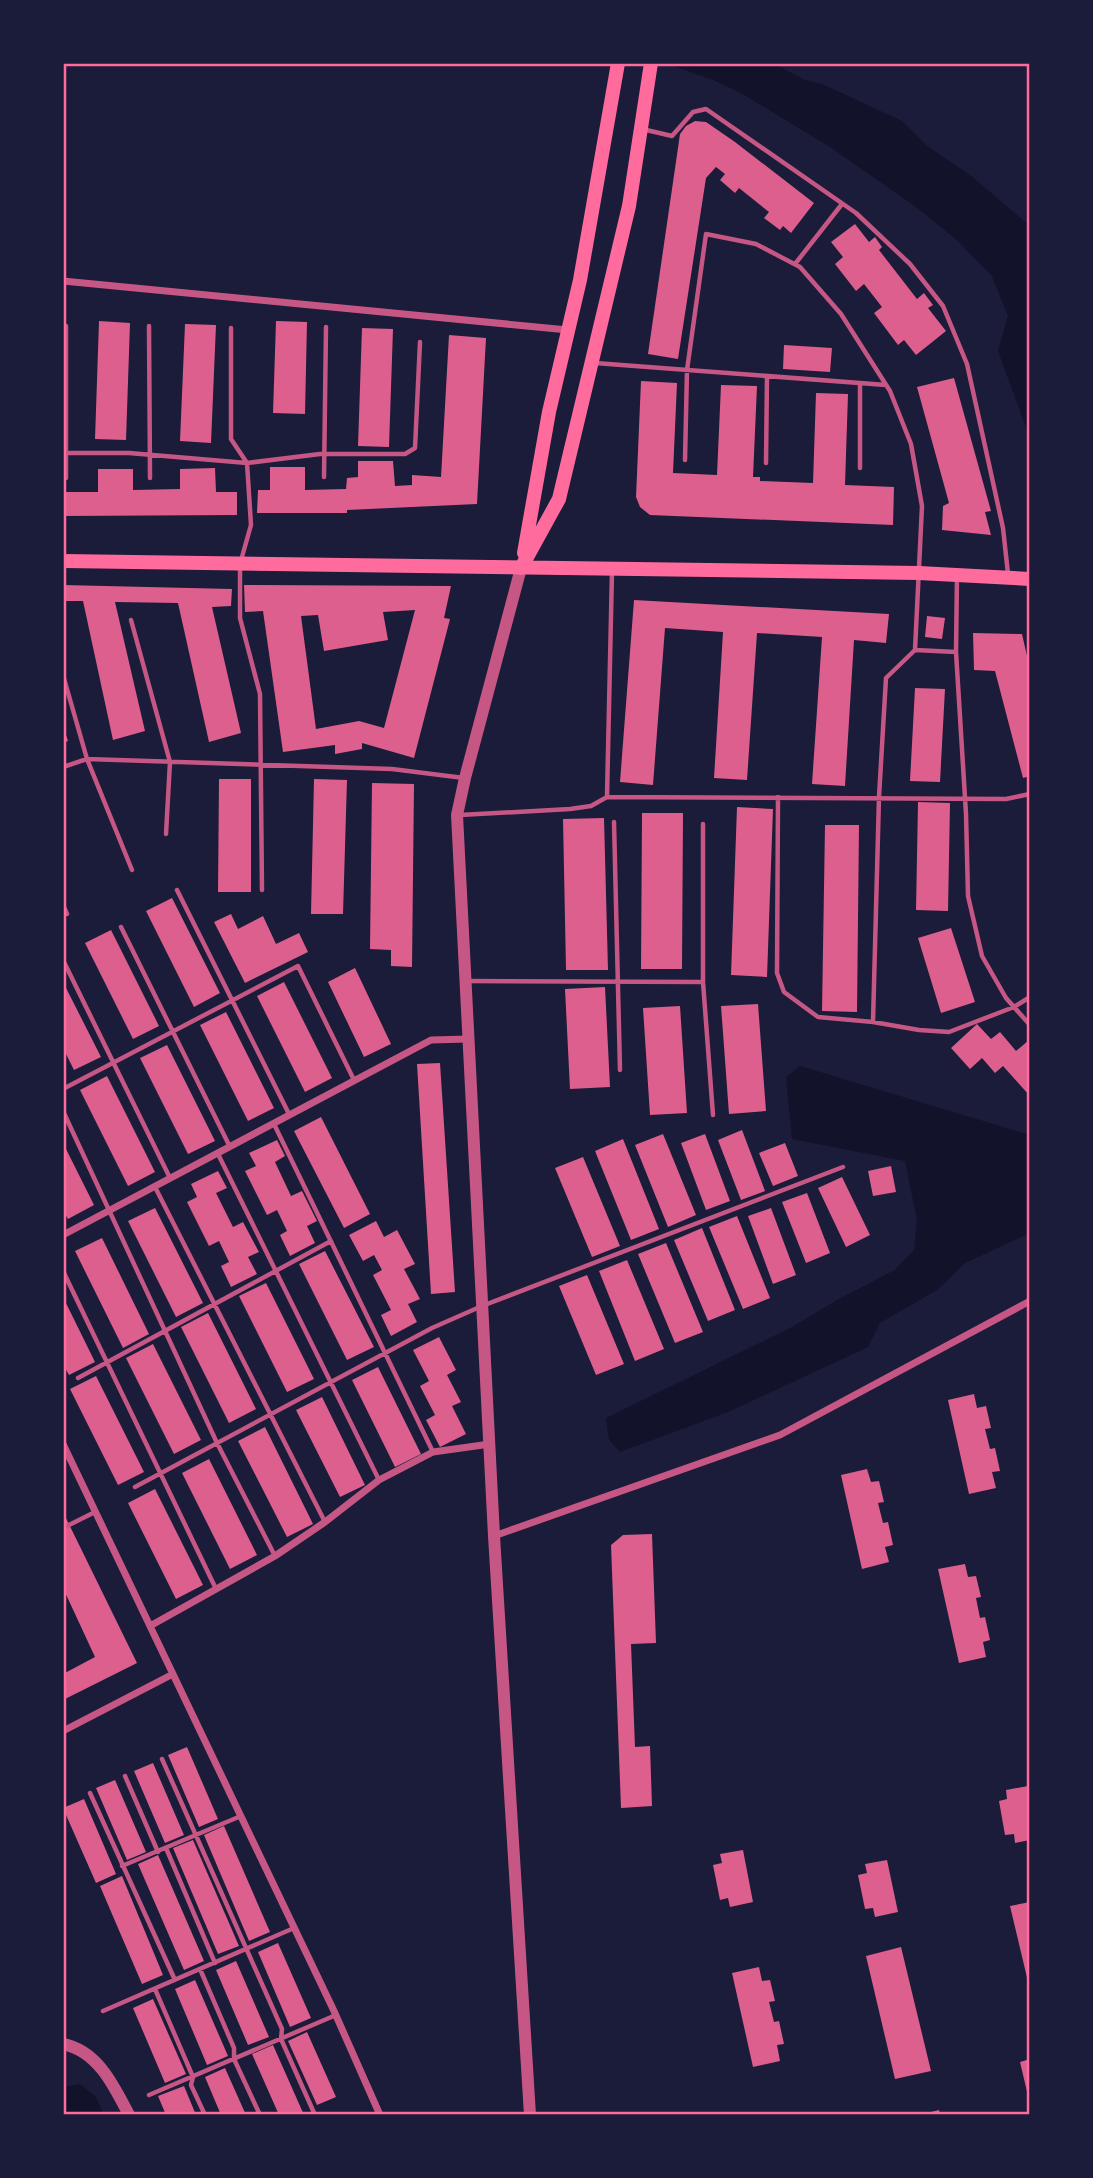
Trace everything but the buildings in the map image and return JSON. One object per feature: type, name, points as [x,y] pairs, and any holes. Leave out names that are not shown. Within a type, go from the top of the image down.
[{"type":"main road","points":[[522,568],[549,412],[580,280],[618,63]]},
{"type":"main road","points":[[522,568],[559,499],[629,206],[651,63]]},
{"type":"main road","points":[[63,561],[919,573],[1020,578]]},
{"type":"street","points":[[63,281],[568,330]]},
{"type":"street","points":[[522,568],[457,815],[494,1536],[530,2115]]},
{"type":"street","points":[[63,1235],[431,1040],[468,1039]]},
{"type":"street","points":[[494,1536],[780,1435],[1030,1301]]},
{"type":"street","points":[[63,1444],[336,2015],[380,2115]]},
{"type":"street","points":[[150,1626],[275,1556],[379,1480],[433,1452],[491,1444]]},
{"type":"street","points":[[63,1731],[173,1674]]},
{"type":"street","points":[[63,2044],[73,2046],[107,2072],[129,2115]]},
{"type":"lane","points":[[641,129],[672,136],[693,112],[706,109],[856,213],[910,264],[943,306],[967,365],[1003,528],[1020,578]]},
{"type":"lane","points":[[795,264],[842,204]]},
{"type":"lane","points":[[685,460],[687,370],[706,234],[756,244],[800,267],[841,314],[886,385],[911,444],[922,506],[915,650],[886,678],[879,797],[873,1022]]},
{"type":"lane","points":[[66,326],[66,478]]},
{"type":"lane","points":[[149,326],[150,478]]},
{"type":"lane","points":[[324,477],[326,327]]},
{"type":"lane","points":[[231,328],[231,439],[247,463],[251,524],[240,564],[240,618],[260,694],[262,890]]},
{"type":"lane","points":[[65,453],[150,455],[247,463],[324,454],[405,454],[415,448],[420,342]]},
{"type":"lane","points":[[591,363],[886,385]]},
{"type":"lane","points":[[766,463],[767,376]]},
{"type":"lane","points":[[860,383],[860,468]]},
{"type":"lane","points":[[607,797],[612,570]]},
{"type":"lane","points":[[957,575],[956,652],[968,896],[982,956],[1006,998],[1030,1025]]},
{"type":"lane","points":[[131,620],[170,762],[166,834]]},
{"type":"lane","points":[[915,650],[956,652]]},
{"type":"lane","points":[[63,675],[87,759],[132,870]]},
{"type":"lane","points":[[63,766],[87,759],[392,769],[465,778]]},
{"type":"lane","points":[[457,815],[570,809],[591,806],[607,797],[1006,799],[1030,794]]},
{"type":"lane","points":[[778,797],[777,973],[784,992],[818,1017],[949,1032],[1014,1007],[1030,997]]},
{"type":"lane","points":[[614,822],[620,1070]]},
{"type":"lane","points":[[704,824],[704,982],[713,1115]]},
{"type":"lane","points":[[177,890],[289,1115]]},
{"type":"lane","points":[[63,905],[67,914]]},
{"type":"lane","points":[[121,927],[230,1146]]},
{"type":"lane","points":[[63,960],[170,1178]]},
{"type":"lane","points":[[63,1089],[298,966],[354,1080]]},
{"type":"lane","points":[[466,981],[704,982]]},
{"type":"lane","points":[[63,1111],[217,1443],[275,1556]]},
{"type":"lane","points":[[273,1123],[433,1452]]},
{"type":"lane","points":[[217,1153],[379,1480]]},
{"type":"lane","points":[[135,1487],[432,1328],[482,1306],[843,1167]]},
{"type":"lane","points":[[155,1186],[325,1522]]},
{"type":"lane","points":[[78,1378],[331,1241]]},
{"type":"lane","points":[[63,1271],[216,1590]]},
{"type":"lane","points":[[63,1528],[95,1512]]},
{"type":"lane","points":[[162,1759],[282,2029],[281,2039],[315,2115]]},
{"type":"lane","points":[[125,1776],[158,1852]]},
{"type":"lane","points":[[90,1793],[175,1980]]},
{"type":"lane","points":[[122,1866],[241,1816]]},
{"type":"lane","points":[[166,1848],[215,1963]]},
{"type":"lane","points":[[103,2011],[294,1928]]},
{"type":"lane","points":[[200,1969],[234,2048],[234,2059],[260,2115]]},
{"type":"lane","points":[[155,1989],[193,2077],[191,2085],[205,2115]]},
{"type":"lane","points":[[149,2095],[336,2015]]},
{"type":"shaded area","points":[[665,63],[772,63],[805,80],[822,84],[902,121],[927,146],[970,175],[1030,226],[1030,438],[998,351],[1008,316],[992,276],[958,241],[916,207],[830,147],[741,93]]},
{"type":"shaded area","points":[[800,1066],[1030,1135],[1030,1233],[965,1263],[937,1290],[880,1323],[868,1347],[728,1412],[620,1452],[609,1440],[606,1418],[792,1327],[895,1270],[914,1250],[917,1220],[905,1161],[792,1139],[786,1077]]},
{"type":"shaded area","points":[[80,2084],[96,2097],[104,2115],[63,2115],[63,2087]]}]
